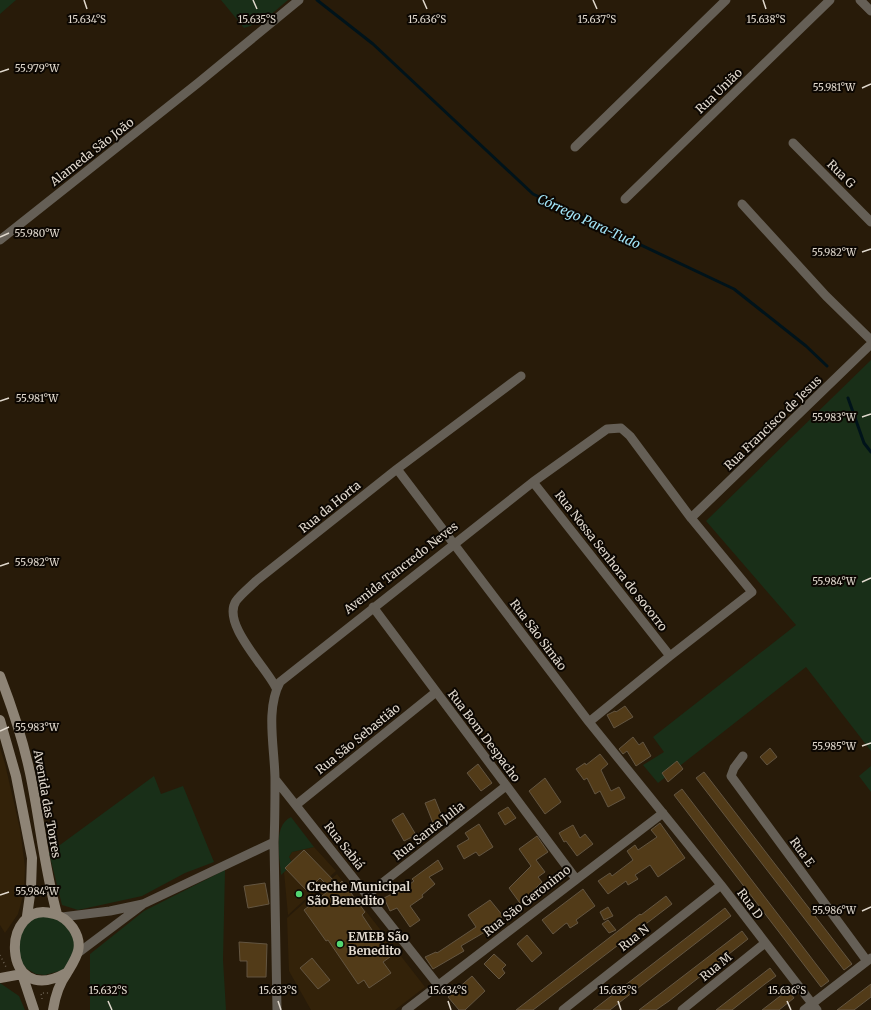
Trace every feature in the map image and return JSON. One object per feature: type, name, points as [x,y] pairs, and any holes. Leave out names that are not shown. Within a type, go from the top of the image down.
[{"type":"main road","name":"Avenida das Torres","points":[[0,676],[18,727],[30,773],[46,869],[59,916],[70,923],[75,932],[78,942],[78,952]]},
{"type":"main road","name":"Avenida das Torres","points":[[0,720],[16,776],[32,858],[31,888],[27,916]]},
{"type":"main road","points":[[59,916],[42,912],[27,916],[19,921],[8,939],[11,957],[15,966],[22,974],[33,980],[44,981],[56,979],[66,973]]},
{"type":"main road","points":[[53,1010],[55,997],[66,973],[74,964],[78,952]]},
{"type":"main road","points":[[0,978],[22,974]]},
{"type":"main road","points":[[22,974],[34,1010]]},
{"type":"street","name":"Alameda São João","points":[[0,240],[198,83],[299,0]]},
{"type":"street","points":[[575,147],[726,0]]},
{"type":"street","name":"Rua União","points":[[625,199],[830,0]]},
{"type":"street","points":[[860,0],[871,11]]},
{"type":"street","name":"Rua G","points":[[793,143],[871,222]]},
{"type":"street","points":[[742,204],[826,296],[871,340]]},
{"type":"street","name":"Rua Francisco de Jesus","points":[[691,518],[871,344]]},
{"type":"street","name":"Rua da Horta","points":[[276,688],[239,632],[233,617],[236,602],[256,581],[397,469],[521,376]]},
{"type":"street","name":"Avenida Tancredo Neves","points":[[276,688],[293,669],[532,482],[607,429],[621,428],[630,436],[691,518],[752,592],[670,656]]},
{"type":"street","name":"Rua São Simão","points":[[397,469],[589,722],[663,813]]},
{"type":"street","name":"Rua Nossa Senhora do socorro","points":[[532,482],[670,656]]},
{"type":"street","name":"Rua Bom Despacho","points":[[373,607],[576,879]]},
{"type":"street","points":[[589,722],[670,656]]},
{"type":"street","points":[[276,688],[274,692],[272,720],[275,779],[274,842],[277,1010]]},
{"type":"street","name":"Rua São Sebastião","points":[[296,805],[436,692]]},
{"type":"street","name":"Rua E","points":[[743,756],[734,768],[732,776],[869,960]]},
{"type":"street","name":"Rua Sabiá","points":[[275,779],[438,985]]},
{"type":"street","name":"Rua Santa Julia","points":[[367,895],[506,786]]},
{"type":"street","name":"Rua São Geronimo","points":[[406,1010],[663,813]]},
{"type":"street","name":"Rua D","points":[[663,813],[721,885],[814,1007]]},
{"type":"street","points":[[78,952],[143,904],[274,842]]},
{"type":"street","name":"Rua N","points":[[563,1010],[721,885]]},
{"type":"street","points":[[59,916],[110,911],[143,904]]},
{"type":"street","name":"Rua M","points":[[682,1010],[765,943]]},
{"type":"street","points":[[804,1010],[814,1007],[869,960]]},
{"type":"shaded area","points":[[0,748],[20,829],[25,867],[24,892],[18,914],[5,933],[0,925]]},
{"type":"shaded area","name":"Creche Municipal São Benedito","points":[[314,847],[336,871],[288,915],[284,872],[293,864],[289,857],[292,852]]},
{"type":"shaded area","name":"EMEB São Benedito","points":[[337,874],[425,987],[395,1010],[311,1010],[289,971],[287,918]]},
{"type":"green space","points":[[0,0],[16,0],[0,14]]},
{"type":"green space","points":[[221,0],[288,0],[262,20],[244,28]]},
{"type":"green space","points":[[871,360],[871,751],[806,667],[658,783],[643,765],[664,752],[653,737],[796,625],[706,521]]},
{"type":"green space","points":[[871,766],[871,792],[859,776]]},
{"type":"green space","points":[[154,776],[161,794],[183,786],[214,862],[185,873],[142,896],[78,910],[62,905],[49,853]]},
{"type":"green space","points":[[291,817],[314,847],[292,852],[289,857],[293,864],[281,875],[278,843],[279,835],[281,827],[285,821]]},
{"type":"green space","points":[[225,870],[223,960],[226,1010],[90,1010],[90,954],[144,911]]},
{"type":"green space","points":[[40,915],[60,918],[74,933],[75,953],[63,970],[45,975],[36,974],[27,969],[21,962],[17,934],[23,925]]},
{"type":"green space","points":[[0,983],[19,996],[25,1010],[0,1010]]},
{"type":"building","points":[[625,706],[633,717],[614,728],[607,715],[615,711],[616,712]]},
{"type":"building","points":[[633,737],[639,745],[643,742],[651,756],[636,766],[627,751],[623,754],[619,749]]},
{"type":"building","points":[[770,748],[777,757],[767,765],[760,757]]},
{"type":"building","points":[[600,754],[608,764],[601,770],[611,791],[619,787],[625,798],[608,807],[600,791],[595,794],[587,778],[584,780],[576,769],[585,763],[586,765]]},
{"type":"building","points":[[677,761],[683,769],[668,782],[662,773]]},
{"type":"building","points":[[478,764],[492,783],[481,791],[467,773]]},
{"type":"building","points":[[704,772],[852,964],[844,970],[696,778]]},
{"type":"building","points":[[545,778],[561,802],[545,814],[529,791]]},
{"type":"building","points":[[682,789],[829,981],[821,987],[674,795]]},
{"type":"building","points":[[435,799],[443,819],[433,823],[425,803]]},
{"type":"building","points":[[508,807],[516,818],[505,825],[498,813]]},
{"type":"building","points":[[403,813],[416,835],[404,841],[392,820]]},
{"type":"building","points":[[660,823],[685,858],[658,877],[650,865],[635,875],[638,879],[628,885],[626,881],[608,894],[598,881],[610,873],[612,876],[633,860],[627,851],[635,845],[638,850],[657,837],[651,830]]},
{"type":"building","points":[[479,824],[493,847],[479,856],[476,852],[464,859],[457,846],[469,839],[465,833]]},
{"type":"building","points":[[573,825],[580,838],[585,834],[593,844],[577,856],[566,841],[564,842],[559,833]]},
{"type":"building","points":[[537,836],[548,852],[536,860],[545,872],[538,877],[542,882],[531,893],[534,896],[522,906],[509,888],[531,866],[519,849]]},
{"type":"building","points":[[304,850],[338,885],[342,881],[365,912],[362,915],[390,957],[383,962],[391,973],[369,988],[364,980],[358,984],[328,940],[326,941],[304,910],[331,889],[320,878],[307,891],[285,868]]},
{"type":"building","points":[[438,860],[443,869],[429,877],[435,884],[422,895],[423,897],[410,906],[420,920],[410,927],[397,908],[390,911],[384,898],[394,893],[395,895],[414,881],[412,879]]},
{"type":"building","points":[[265,883],[269,904],[248,908],[244,886]]},
{"type":"building","points":[[583,889],[595,906],[576,920],[578,923],[570,928],[567,923],[553,934],[542,920]]},
{"type":"building","points":[[666,896],[672,904],[533,1010],[516,1010],[640,914],[641,915]]},
{"type":"building","points":[[490,900],[503,916],[489,927],[490,929],[461,946],[464,951],[433,969],[425,957],[436,952],[437,953],[476,927],[468,915]]},
{"type":"building","points":[[608,907],[613,916],[604,920],[600,912]]},
{"type":"building","points":[[725,908],[731,916],[610,1010],[593,1010]]},
{"type":"building","points":[[608,920],[616,930],[609,933],[602,924]]},
{"type":"building","points":[[742,931],[748,939],[669,1001],[656,1010],[639,1010]]},
{"type":"building","points":[[527,935],[542,953],[532,962],[517,944]]},
{"type":"building","points":[[239,942],[267,944],[266,977],[247,977],[247,961],[240,961]]},
{"type":"building","points":[[494,954],[506,965],[502,969],[505,973],[499,979],[484,964]]},
{"type":"building","points":[[312,958],[330,980],[318,989],[300,968]]},
{"type":"building","points":[[770,968],[776,976],[732,1010],[716,1010]]},
{"type":"building","points":[[472,976],[485,991],[465,1010],[459,1010],[448,997]]},
{"type":"building","points":[[871,984],[871,997],[854,1010],[837,1010]]},
{"type":"building","points":[[788,990],[794,998],[779,1010],[762,1010]]},
{"type":"waterway","name":"Córrego Para-Tudo","points":[[317,0],[373,44],[533,194],[734,289],[806,346],[827,366]]},
{"type":"waterway","name":"Córrego Para-Tudo","points":[[848,398],[864,443],[871,452]]},
{"type":"place","name":"Creche Municipal São Benedito","points":[[299,894]]},
{"type":"place","name":"EMEB São Benedito","points":[[340,944]]}]
